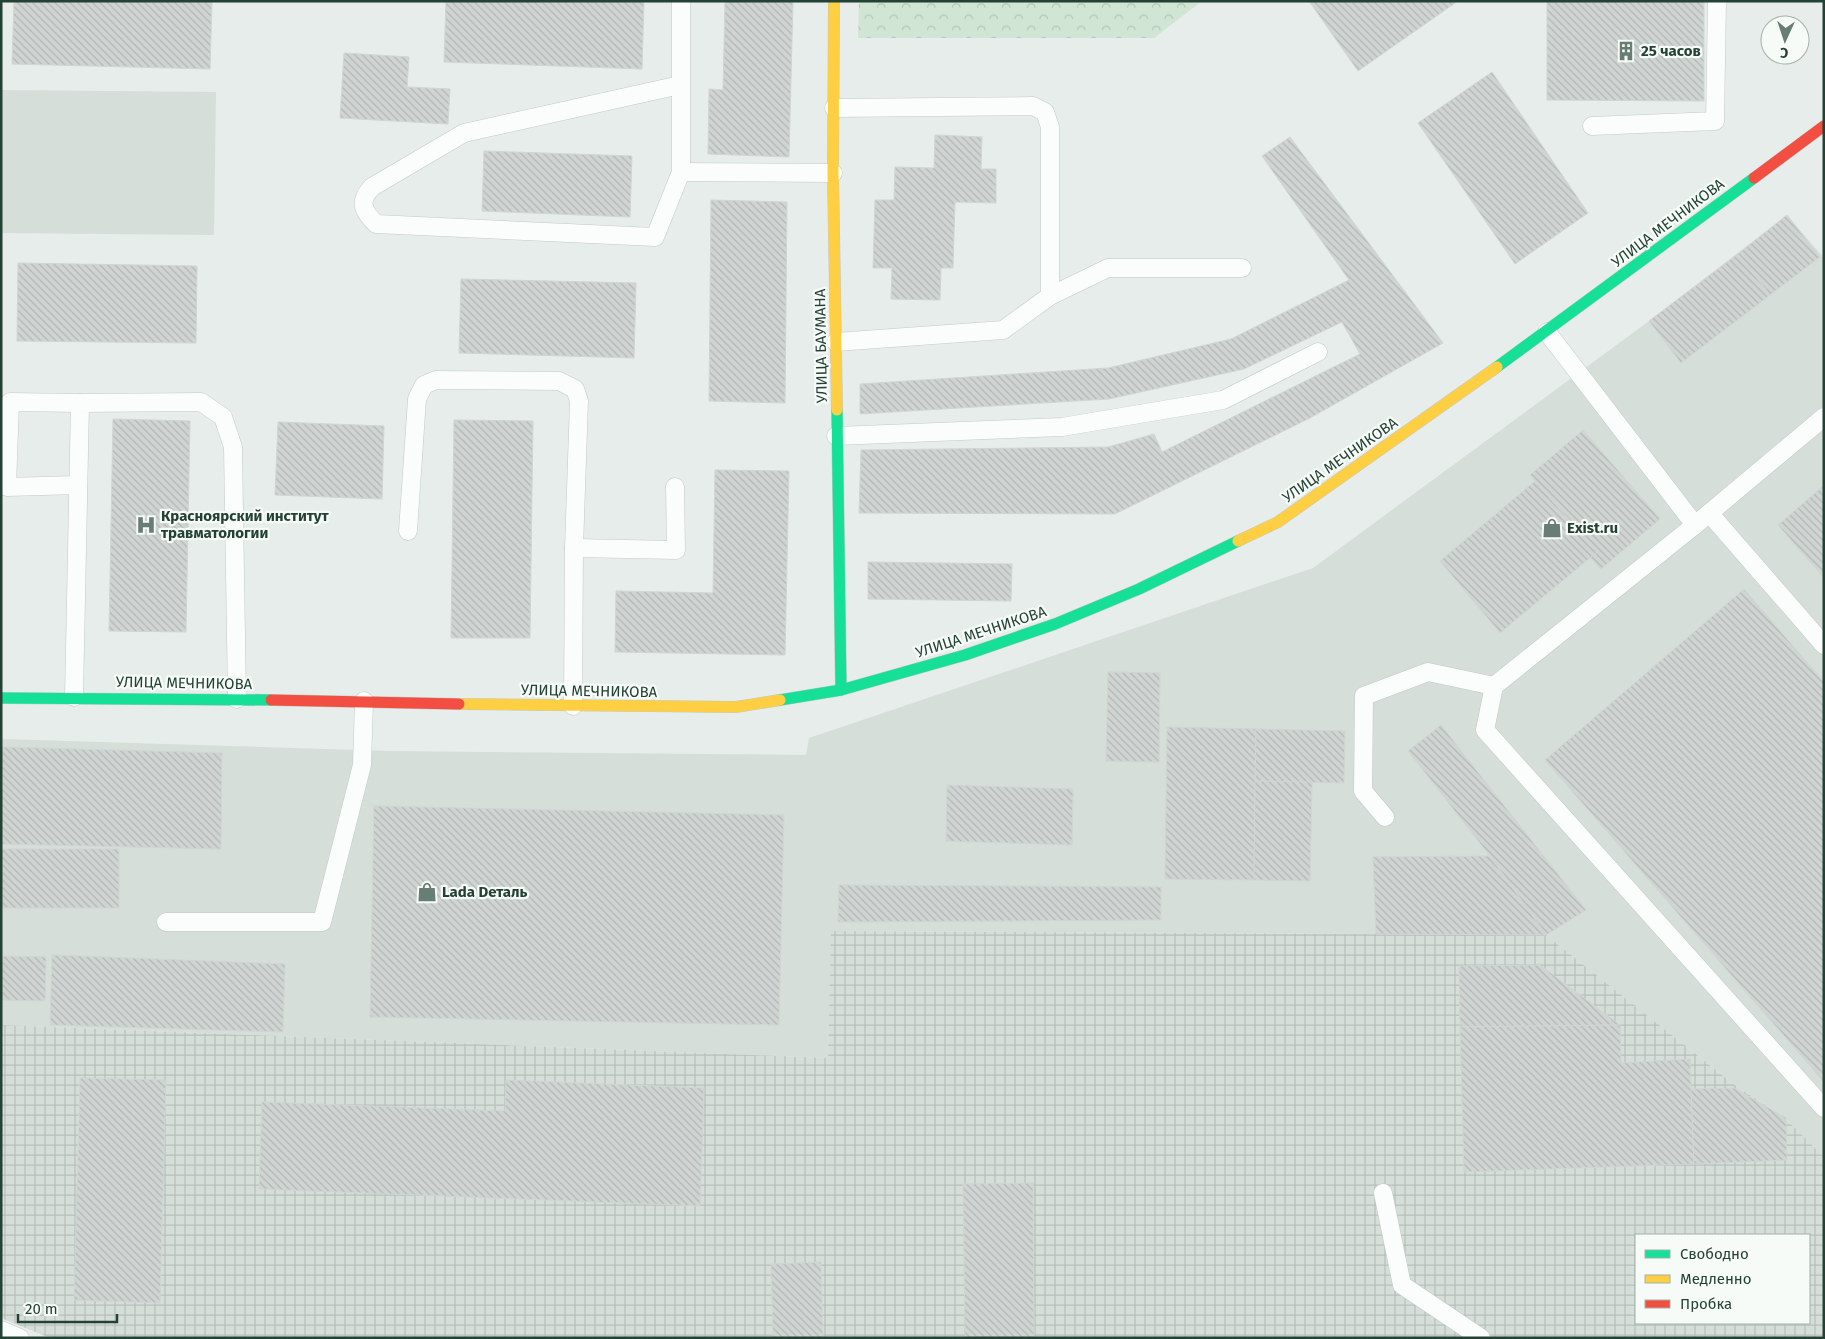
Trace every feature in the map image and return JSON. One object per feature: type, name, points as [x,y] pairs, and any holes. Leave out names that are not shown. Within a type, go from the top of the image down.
[{"type":"street","name":"УЛИЦА БАУМАНА","points":[[834,1],[833,173],[841,690]]},
{"type":"street","name":"УЛИЦА МЕЧНИКОВА","points":[[1,698],[74,697],[736,707],[841,690],[964,654],[1055,624],[1139,589],[1278,522],[1547,332],[1824,126]]},
{"type":"lane","points":[[680,85],[464,133],[372,187],[367,193],[364,202],[365,214],[376,224],[655,237],[681,172],[681,1]]},
{"type":"lane","points":[[1592,126],[1715,121],[1717,1]]},
{"type":"lane","points":[[834,108],[1033,106],[1045,112],[1050,127],[1050,296]]},
{"type":"lane","points":[[681,172],[833,173]]},
{"type":"lane","points":[[836,342],[1003,330],[1050,296],[1108,268],[1242,268]]},
{"type":"lane","points":[[1547,332],[1695,525]]},
{"type":"lane","points":[[836,436],[1062,427],[1223,400],[1318,352]]},
{"type":"lane","points":[[408,531],[414,418],[417,399],[424,385],[436,380],[559,381],[575,390],[579,401],[574,548],[573,706]]},
{"type":"lane","points":[[78,485],[7,487],[10,402],[201,402],[223,417],[234,447],[237,699]]},
{"type":"lane","points":[[74,697],[80,403]]},
{"type":"lane","points":[[1824,418],[1710,514],[1494,686],[1485,730],[1824,1108]]},
{"type":"lane","points":[[574,548],[676,550],[675,488]]},
{"type":"lane","points":[[1710,514],[1824,645]]},
{"type":"lane","points":[[1385,817],[1362,791],[1364,696],[1428,672],[1494,686]]},
{"type":"lane","points":[[166,922],[322,922],[362,765],[364,701]]},
{"type":"lane","points":[[1383,1193],[1402,1286],[1481,1338]]},
{"type":"lane","points":[[1,1330],[20,1338]]},
{"type":"shaded area","points":[[1,90],[216,92],[214,235],[1,233]]},
{"type":"shaded area","points":[[1787,215],[1824,258],[1824,1157],[1785,1118],[1736,1086],[1546,935],[832,931],[828,1058],[1,1025],[1,739],[390,751],[806,755],[809,738],[1313,568],[1649,321]]},
{"type":"shaded area","points":[[831,931],[1546,935],[1736,1086],[1785,1118],[1824,1157],[1824,1338],[50,1338],[1,1318],[1,1025],[828,1058]]},
{"type":"green space","points":[[859,1],[1202,1],[1154,38],[858,38]]},
{"type":"building","points":[[14,1],[212,1],[210,69],[12,64]]},
{"type":"building","points":[[446,1],[644,1],[642,69],[444,62]]},
{"type":"building","points":[[725,1],[793,1],[789,157],[708,154],[709,89],[723,90]]},
{"type":"building","points":[[1309,1],[1458,1],[1358,71]]},
{"type":"building","name":"25 часов","points":[[1547,1],[1704,1],[1704,101],[1547,100]]},
{"type":"building","points":[[344,53],[409,57],[407,87],[450,89],[448,124],[340,118]]},
{"type":"building","points":[[1492,72],[1588,213],[1515,264],[1418,123]]},
{"type":"building","points":[[935,135],[982,137],[981,169],[996,169],[996,203],[955,202],[953,268],[941,268],[940,300],[891,299],[892,268],[873,268],[875,200],[894,200],[895,167],[934,168]]},
{"type":"building","points":[[1290,137],[1443,343],[1310,418],[1115,514],[859,513],[861,450],[1108,447],[1154,434],[1162,452],[1360,354],[1342,322],[1244,369],[1109,399],[860,414],[860,384],[1108,368],[1231,339],[1349,280],[1262,156]]},
{"type":"building","points":[[484,151],[632,156],[630,217],[482,211]]},
{"type":"building","points":[[711,200],[787,202],[785,403],[709,401]]},
{"type":"building","points":[[1787,215],[1820,257],[1770,295],[1738,254]]},
{"type":"building","points":[[1738,254],[1770,295],[1681,363],[1649,321]]},
{"type":"building","points":[[18,263],[197,266],[196,343],[17,341]]},
{"type":"building","points":[[461,279],[636,283],[634,358],[459,353]]},
{"type":"building","points":[[113,419],[190,421],[186,632],[109,631]]},
{"type":"building","points":[[454,420],[533,421],[530,638],[451,638]]},
{"type":"building","points":[[278,422],[384,426],[382,499],[275,495]]},
{"type":"building","points":[[1583,430],[1660,519],[1601,569],[1590,557],[1597,552],[1530,475]]},
{"type":"building","points":[[715,470],[789,471],[785,655],[615,652],[616,591],[713,593]]},
{"type":"building","points":[[1535,481],[1597,552],[1500,633],[1440,561]]},
{"type":"building","points":[[1824,485],[1824,578],[1778,525]]},
{"type":"building","points":[[868,562],[1012,564],[1011,601],[868,599]]},
{"type":"building","points":[[1744,589],[1824,682],[1824,1082],[1545,760]]},
{"type":"building","points":[[1108,672],[1160,673],[1159,762],[1106,761]]},
{"type":"building","points":[[1441,725],[1586,910],[1546,935],[1490,856],[1408,751]]},
{"type":"building","points":[[1167,727],[1256,729],[1254,880],[1165,879]]},
{"type":"building","points":[[1256,729],[1345,731],[1344,783],[1255,781]]},
{"type":"building","points":[[1,747],[222,753],[221,849],[1,844]]},
{"type":"building","points":[[1255,781],[1312,782],[1310,881],[1254,880]]},
{"type":"building","points":[[947,785],[1073,789],[1072,845],[946,841]]},
{"type":"building","points":[[374,806],[784,815],[779,1025],[370,1017]]},
{"type":"building","points":[[1,849],[119,849],[119,908],[1,908]]},
{"type":"building","points":[[1490,856],[1546,935],[1376,934],[1373,857]]},
{"type":"building","points":[[839,885],[1161,887],[1161,920],[838,922]]},
{"type":"building","points":[[52,955],[285,964],[283,1032],[50,1025]]},
{"type":"building","points":[[1,956],[46,957],[45,1001],[1,1000]]},
{"type":"building","points":[[1540,965],[1620,1025],[1460,1027],[1459,966]]},
{"type":"building","points":[[1620,1025],[1621,1063],[1690,1059],[1694,1164],[1464,1172],[1460,1027]]},
{"type":"building","points":[[80,1078],[166,1080],[160,1303],[74,1300]]},
{"type":"building","points":[[506,1080],[704,1088],[700,1206],[259,1189],[262,1102],[505,1111]]},
{"type":"building","points":[[1734,1088],[1786,1118],[1787,1160],[1694,1164],[1691,1089]]},
{"type":"building","points":[[1033,1183],[1034,1338],[965,1338],[963,1184]]},
{"type":"building","points":[[821,1262],[823,1338],[773,1338],[771,1264]]},
{"type":"traffic: fast","points":[[1497,367],[1754,178]]},
{"type":"traffic: fast","points":[[837,410],[841,690]]},
{"type":"traffic: fast","points":[[780,700],[841,690],[965,655],[1055,624],[1139,589],[1238,541]]},
{"type":"traffic: fast","points":[[1,698],[271,700]]},
{"type":"traffic: slow","points":[[834,1],[833,173],[837,410]]},
{"type":"traffic: slow","points":[[1238,541],[1278,522],[1497,367]]},
{"type":"traffic: slow","points":[[459,704],[736,707],[780,700]]},
{"type":"traffic: jam","points":[[1754,178],[1824,126]]},
{"type":"traffic: jam","points":[[271,700],[459,704]]},
{"type":"place","name":"25 часов","points":[[1626,51]]},
{"type":"place","name":"Красноярский институт травматологии","points":[[146,525]]},
{"type":"place","name":"Exist.ru","points":[[1552,528]]},
{"type":"place","name":"Lada Dеталь","points":[[427,892]]}]
